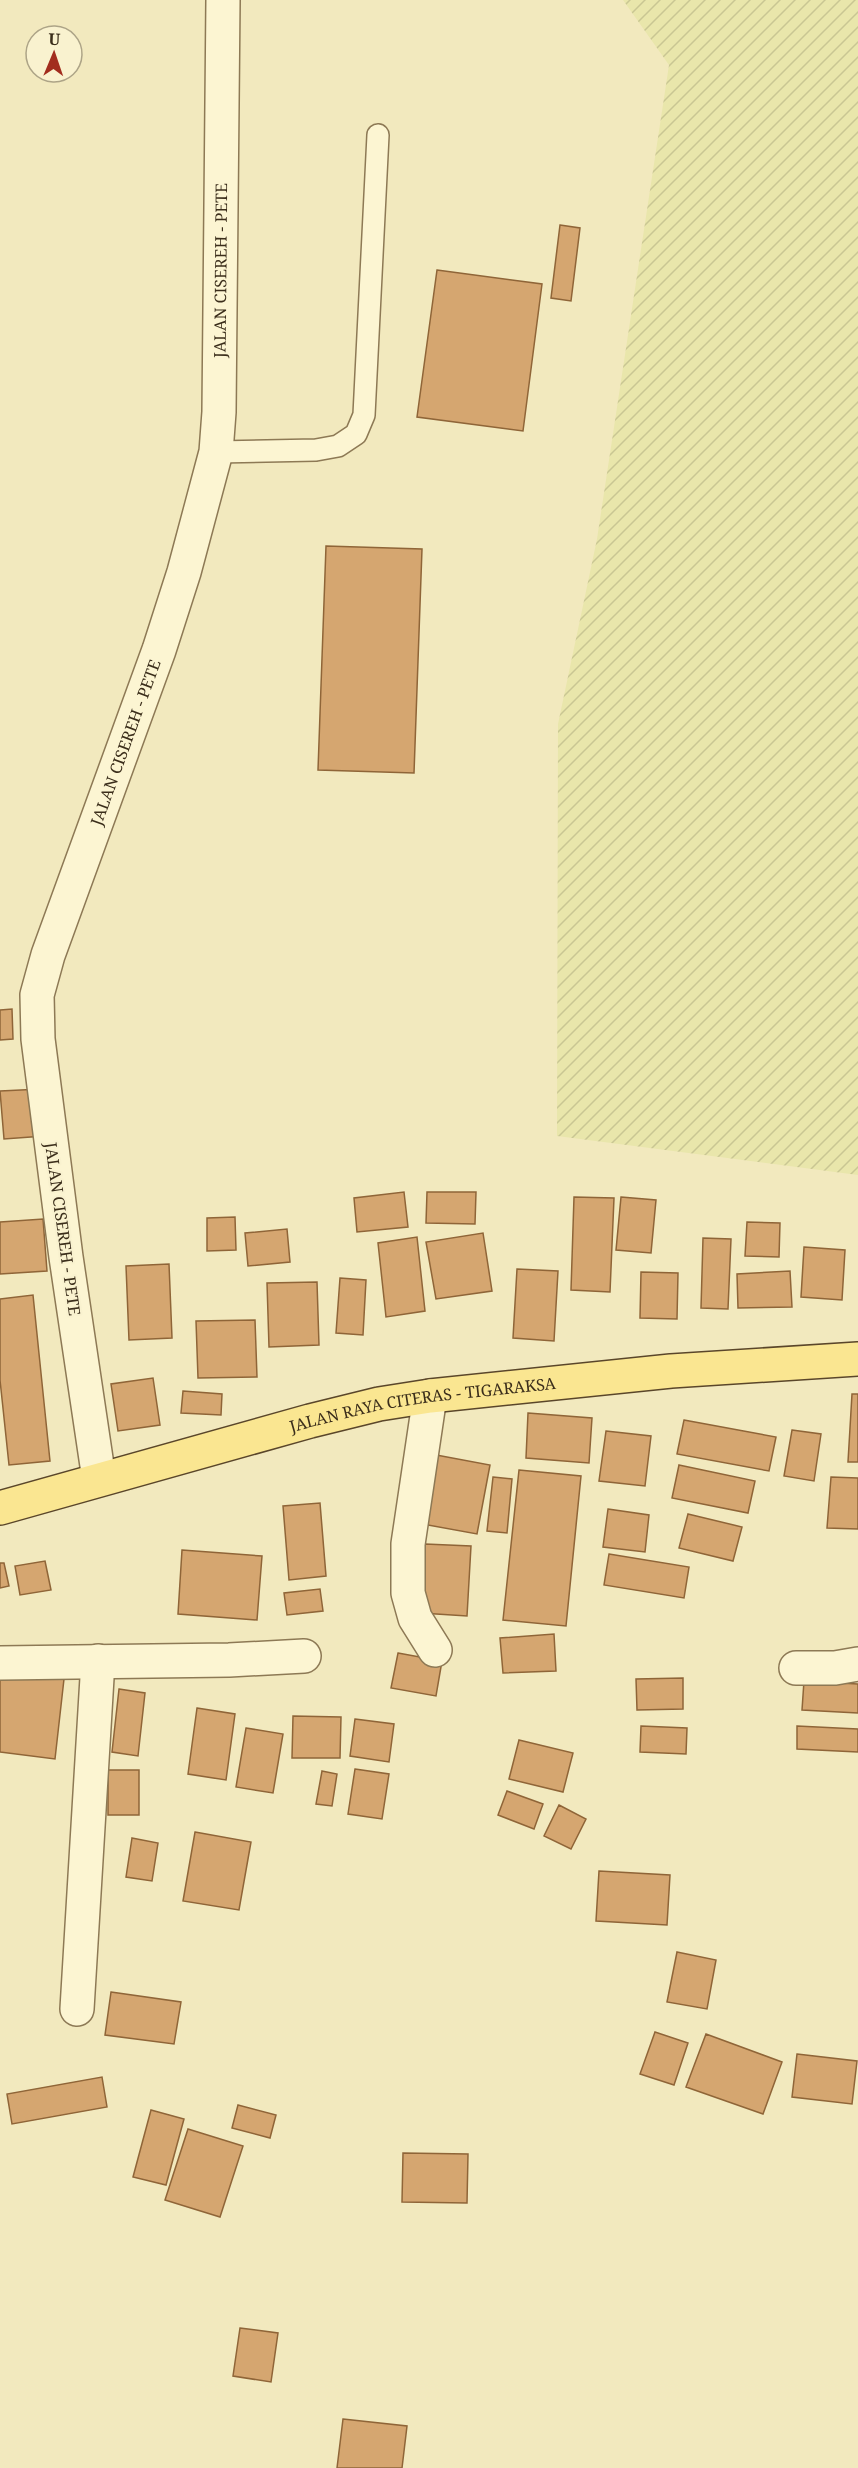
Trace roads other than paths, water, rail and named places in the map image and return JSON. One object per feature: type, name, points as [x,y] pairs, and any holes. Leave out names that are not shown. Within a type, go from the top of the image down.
[{"type":"main road","name":"JALAN RAYA CITERAS - TIGARAKSA","points":[[0,1508],[309,1420],[379,1404],[430,1396],[671,1371],[858,1359]]},
{"type":"street","name":"JALAN CISEREH - PETE","points":[[99,1479],[66,1257],[38,1038],[37,995],[48,955],[159,650],[194,538],[216,452],[219,412],[224,0]]},
{"type":"street","points":[[430,1396],[408,1544],[408,1593],[415,1618],[435,1650]]},
{"type":"street","points":[[0,1663],[229,1660],[304,1656]]},
{"type":"street","points":[[77,2009],[98,1661]]},
{"type":"street","points":[[796,1668],[835,1668],[858,1664]]},
{"type":"lane","points":[[216,452],[316,450],[338,446],[356,434],[364,415],[378,135]]}]
